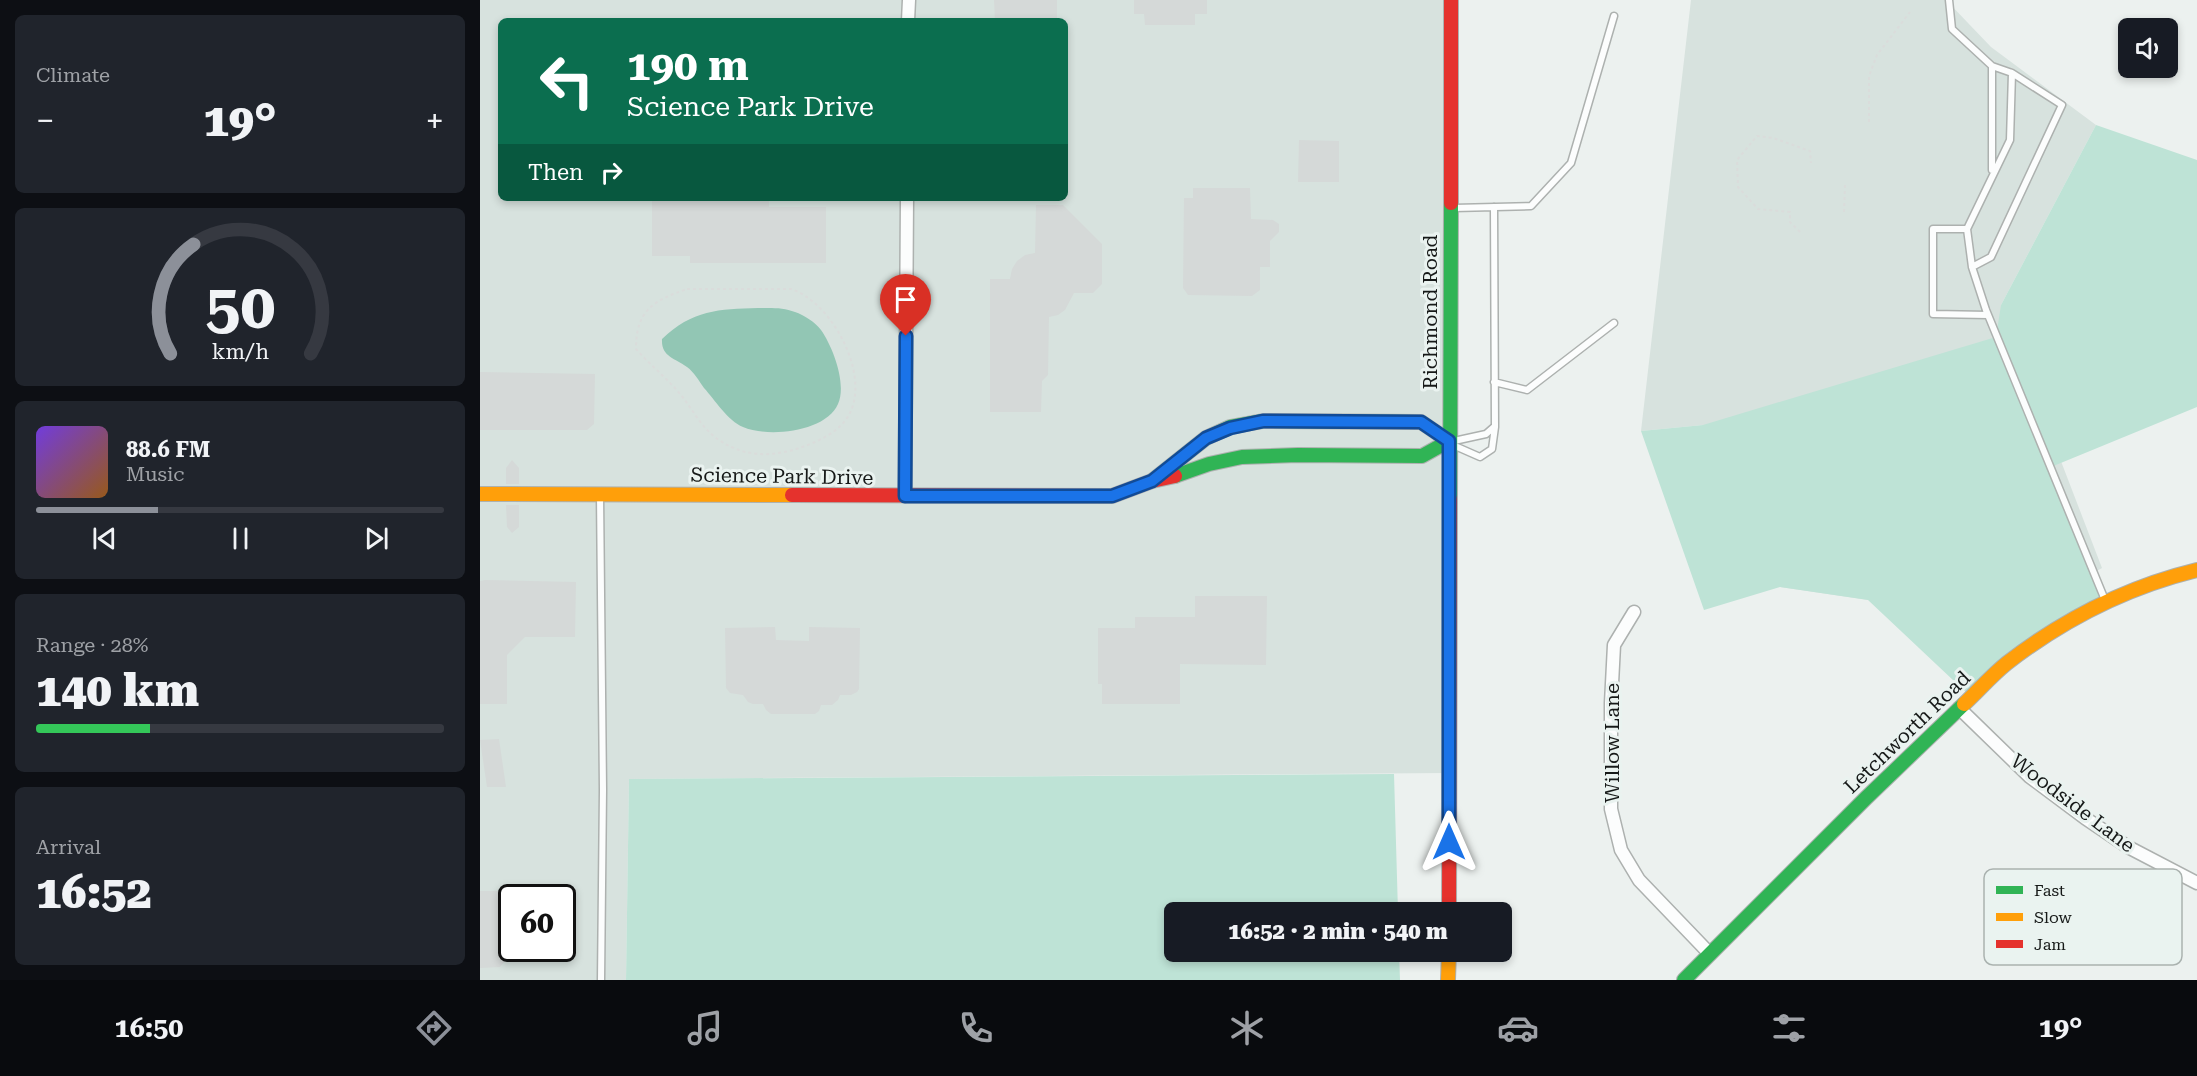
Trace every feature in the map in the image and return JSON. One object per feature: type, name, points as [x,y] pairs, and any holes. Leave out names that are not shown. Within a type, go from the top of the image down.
[{"type":"street","points":[[908,18],[909,0]]},
{"type":"street","name":"Richmond Road","points":[[1449,902],[1451,0]]},
{"type":"street","points":[[905,496],[907,201]]},
{"type":"street","name":"Science Park Drive","points":[[480,494],[1112,496],[1152,481],[1242,457],[1422,456],[1449,441],[1421,422],[1263,421],[1230,428],[1206,438],[1152,481]]},
{"type":"street","name":"Letchworth Road","points":[[1684,980],[1866,798],[2006,664],[2061,626],[2106,602],[2164,578],[2197,570]]},
{"type":"street","name":"Willow Lane","points":[[1634,612],[1614,645],[1611,704],[1611,809],[1621,850],[1638,880],[1710,954]]},
{"type":"street","name":"Woodside Lane","points":[[1959,708],[2030,777],[2128,847],[2170,869]]},
{"type":"street","name":"Woodside Lane","points":[[2182,875],[2197,883]]},
{"type":"street","points":[[1449,962],[1449,980]]},
{"type":"lane","points":[[1949,0],[1952,29],[1992,66],[2012,73],[2062,105],[1991,257],[1972,267]]},
{"type":"lane","points":[[1450,208],[1531,206],[1571,163],[1614,16]]},
{"type":"lane","points":[[1992,66],[1992,174]]},
{"type":"lane","points":[[2012,73],[2010,140],[1967,229],[1972,267],[1988,315],[2106,602]]},
{"type":"lane","points":[[1449,441],[1480,457],[1492,449],[1495,427],[1494,207]]},
{"type":"lane","points":[[1967,229],[1933,229],[1933,314],[1988,315]]},
{"type":"lane","points":[[1494,382],[1527,390],[1614,323]]},
{"type":"lane","points":[[1449,441],[1486,434],[1495,427]]},
{"type":"lane","points":[[600,495],[603,790],[601,980]]},
{"type":"path","points":[[1869,122],[1869,76],[1877,56],[1911,12]]},
{"type":"path","points":[[1800,232],[1790,222],[1790,212],[1758,209],[1738,187],[1737,160],[1757,136],[1773,138],[1810,151],[1811,163]]},
{"type":"path","points":[[1844,212],[1845,185]]},
{"type":"path","points":[[687,289],[791,289],[803,293],[824,312],[838,331],[853,367],[853,405],[844,423],[830,435],[792,452],[759,454],[737,450],[718,439],[706,428],[679,393],[636,349],[638,323],[648,308],[665,297],[687,289]]},
{"type":"shaded area","points":[[480,0],[1451,0],[1449,773],[629,779],[626,980],[480,980]]},
{"type":"shaded area","points":[[1691,0],[1946,0],[1991,47],[2096,125],[2001,305],[2102,568],[1940,658],[1869,600],[1780,587],[1703,425],[1641,431]]},
{"type":"shaded area","points":[[2096,125],[2197,160],[2197,407],[2051,467],[2106,601],[1971,697],[1868,600],[1780,587],[1704,610],[1641,431],[1703,425],[1996,337],[2001,305]]},
{"type":"shaded area","points":[[731,309],[790,310],[798,313],[816,324],[826,337],[834,356],[841,386],[838,404],[822,421],[781,432],[767,432],[743,427],[727,415],[690,369],[664,350],[662,339],[673,329],[695,317]]},
{"type":"shaded area","points":[[1394,774],[1398,902],[1164,902],[1164,962],[1399,962],[1400,980],[626,980],[629,779]]},
{"type":"building","points":[[994,0],[1057,0],[1057,18],[995,18]]},
{"type":"building","points":[[1134,0],[1207,0],[1207,14],[1195,14],[1195,25],[1145,25],[1144,14],[1134,14]]},
{"type":"building","points":[[1299,140],[1339,141],[1339,182],[1298,182]]},
{"type":"building","points":[[1193,188],[1250,188],[1251,219],[1273,220],[1279,224],[1279,232],[1270,241],[1270,267],[1260,267],[1260,290],[1252,296],[1188,295],[1183,288],[1184,198],[1193,198]]},
{"type":"building","points":[[652,201],[769,201],[769,207],[826,207],[826,263],[690,263],[690,256],[652,256]]},
{"type":"building","points":[[1036,205],[1063,205],[1102,244],[1102,284],[1093,293],[1074,293],[1065,310],[1049,317],[1048,375],[1042,381],[1041,412],[990,412],[990,279],[1010,279],[1017,261],[1025,255],[1035,253]]},
{"type":"building","points":[[480,372],[595,374],[594,424],[587,430],[480,430]]},
{"type":"building","points":[[512,460],[519,468],[519,484],[506,484],[506,468]]},
{"type":"building","points":[[506,505],[519,505],[519,527],[512,533],[507,527]]},
{"type":"building","points":[[480,581],[576,582],[575,637],[525,637],[507,655],[507,704],[480,704]]},
{"type":"building","points":[[1195,596],[1267,596],[1266,665],[1180,664],[1180,704],[1102,704],[1102,684],[1098,684],[1098,628],[1135,628],[1135,617],[1195,617]]},
{"type":"building","points":[[775,627],[776,640],[809,641],[809,627],[860,628],[859,689],[857,692],[851,695],[840,695],[832,705],[821,705],[815,714],[771,714],[763,704],[753,704],[748,702],[743,695],[730,693],[726,688],[725,628]]},
{"type":"building","points":[[499,739],[506,787],[487,787],[480,740]]},
{"type":"building","points":[[480,891],[498,891],[498,962],[504,962],[500,967],[480,968]]},
{"type":"traffic: fast","points":[[1450,499],[1451,203]]},
{"type":"traffic: fast","points":[[1152,481],[1206,438],[1230,427],[1263,421],[1421,422],[1449,441],[1422,456],[1242,457],[1209,464],[1175,476]]},
{"type":"traffic: fast","points":[[1684,980],[1866,798],[1964,704]]},
{"type":"traffic: slow","points":[[480,494],[792,495]]},
{"type":"traffic: slow","points":[[1964,704],[2007,663],[2051,632],[2121,595],[2197,570]]},
{"type":"traffic: slow","points":[[1448,980],[1449,962]]},
{"type":"traffic: jam","points":[[1451,0],[1451,203]]},
{"type":"traffic: jam","points":[[792,495],[1112,496],[1152,481],[1175,476]]},
{"type":"traffic: jam","points":[[1449,902],[1450,499]]},
{"type":"route","points":[[906,336],[905,496],[1112,496],[1152,481],[1206,438],[1230,428],[1263,421],[1421,422],[1449,441],[1449,842]]}]
